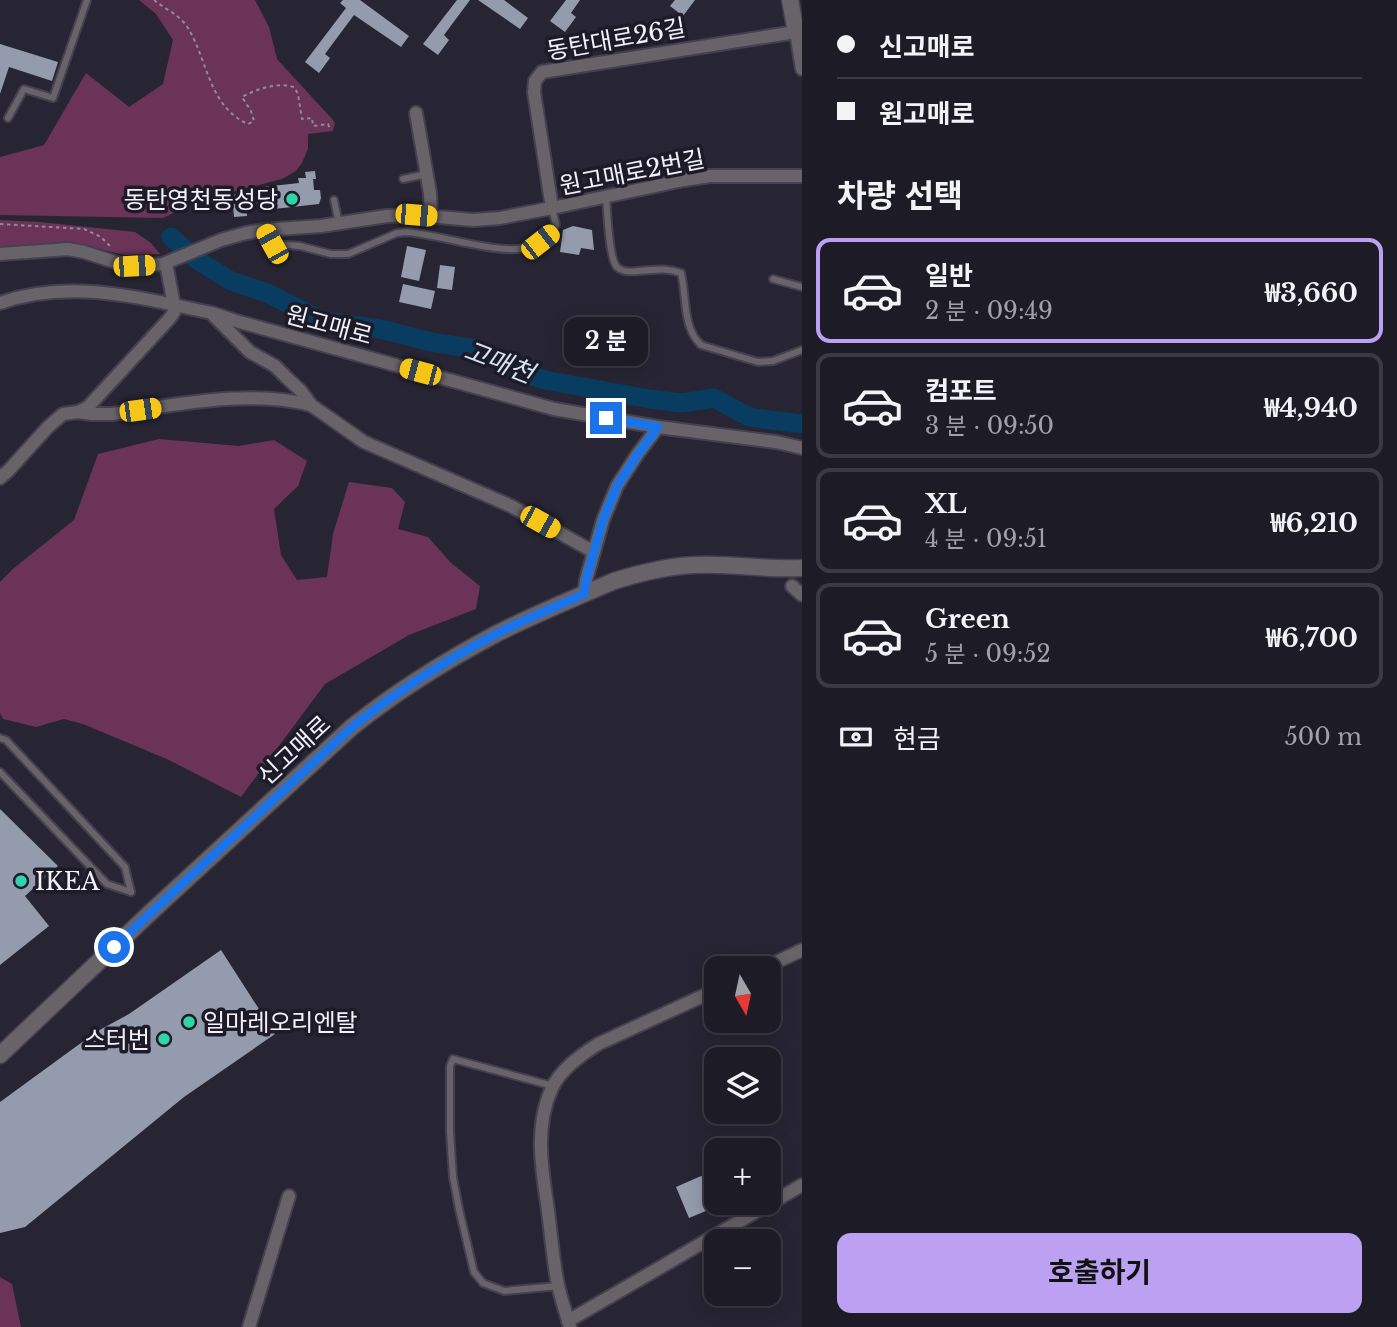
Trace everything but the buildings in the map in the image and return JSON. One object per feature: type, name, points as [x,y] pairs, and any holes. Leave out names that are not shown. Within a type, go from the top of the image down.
[{"type":"street","points":[[790,0],[799,32],[802,69]]},
{"type":"street","name":"동탄대로26길","points":[[552,208],[534,92],[535,81],[542,72],[799,32]]},
{"type":"street","points":[[415,113],[430,193],[431,216]]},
{"type":"street","name":"원고매로2번길","points":[[552,208],[710,176],[802,176]]},
{"type":"street","points":[[0,254],[68,250],[134,266],[169,262],[212,244],[264,230],[339,224],[387,216],[416,215],[473,220],[500,218],[552,208]]},
{"type":"street","points":[[78,412],[88,407],[174,312],[169,262]]},
{"type":"street","points":[[0,303],[39,294],[86,290],[174,304]]},
{"type":"street","name":"원고매로","points":[[174,304],[554,409],[802,448]]},
{"type":"street","points":[[212,313],[250,352],[275,366],[301,391],[311,405],[364,442],[511,506],[594,552]]},
{"type":"street","points":[[0,478],[63,414],[112,414],[236,398],[290,400],[311,405]]},
{"type":"street","points":[[584,594],[603,520],[617,486],[658,427]]},
{"type":"street","name":"신고매로","points":[[0,1055],[352,727],[431,670],[497,634],[614,581],[671,567],[709,564],[802,568]]},
{"type":"street","points":[[781,960],[802,950]]},
{"type":"street","points":[[704,995],[581,1054],[565,1069],[553,1086],[545,1106],[541,1163],[558,1286],[569,1324],[802,1185]]},
{"type":"street","points":[[249,1327],[289,1196]]},
{"type":"lane","points":[[8,118],[24,89],[53,97],[87,0]]},
{"type":"lane","points":[[403,179],[426,174]]},
{"type":"lane","points":[[606,197],[614,263],[620,270],[634,272],[669,268],[681,273],[691,330],[701,345],[758,362],[773,361],[802,350]]},
{"type":"lane","points":[[334,200],[339,224]]},
{"type":"lane","name":"원고매로2번길","points":[[264,230],[272,244],[300,246],[331,254],[348,254],[397,233],[407,232],[501,250],[519,249],[540,242],[552,232],[556,225],[552,208]]},
{"type":"lane","points":[[773,279],[802,287]]},
{"type":"lane","points":[[0,738],[6,740],[125,867],[131,891],[107,884],[0,772]]},
{"type":"lane","points":[[553,1086],[453,1059],[450,1066],[453,1177],[474,1272],[483,1283],[504,1291],[558,1286]]},
{"type":"path","points":[[154,0],[188,28],[215,93],[239,120],[248,124],[254,121],[242,97],[254,90],[284,84],[294,87],[298,94],[302,119],[312,118],[313,126],[328,124],[330,129]]},
{"type":"path","points":[[0,224],[83,229],[101,237],[125,264]]},
{"type":"shaded area","points":[[139,0],[255,0],[269,27],[277,59],[333,120],[333,131],[308,134],[308,149],[302,163],[296,171],[282,179],[194,203],[163,218],[0,215],[0,157],[44,145],[86,73],[129,107],[163,84],[173,40],[156,14]]},
{"type":"shaded area","points":[[0,220],[135,232],[151,243],[160,254],[124,255],[72,242],[0,248]]},
{"type":"shaded area","points":[[159,439],[239,446],[274,440],[307,461],[298,486],[274,509],[281,555],[297,580],[327,577],[333,534],[349,482],[392,488],[405,502],[398,529],[428,537],[451,563],[480,586],[476,609],[409,635],[325,684],[241,797],[169,760],[83,724],[64,719],[36,727],[3,719],[0,713],[0,582],[74,520],[98,454]]},
{"type":"shaded area","points":[[0,1277],[12,1284],[21,1327],[0,1327]]},
{"type":"waterway","name":"고매천","points":[[171,237],[197,260],[231,281],[267,293],[321,320],[476,349],[501,359],[522,373],[545,380],[682,403],[714,398],[749,417],[802,424]]},
{"type":"place","name":"동탄영천동성당","points":[[292,199]]},
{"type":"place","name":"IKEA","points":[[21,881]]},
{"type":"place","name":"일마레오리엔탈","points":[[189,1022]]},
{"type":"place","name":"스터번","points":[[164,1039]]},
{"type":"route","points":[[114,947],[352,727],[376,708],[431,670],[497,634],[584,594],[603,520],[617,486],[658,427],[606,418]]}]
